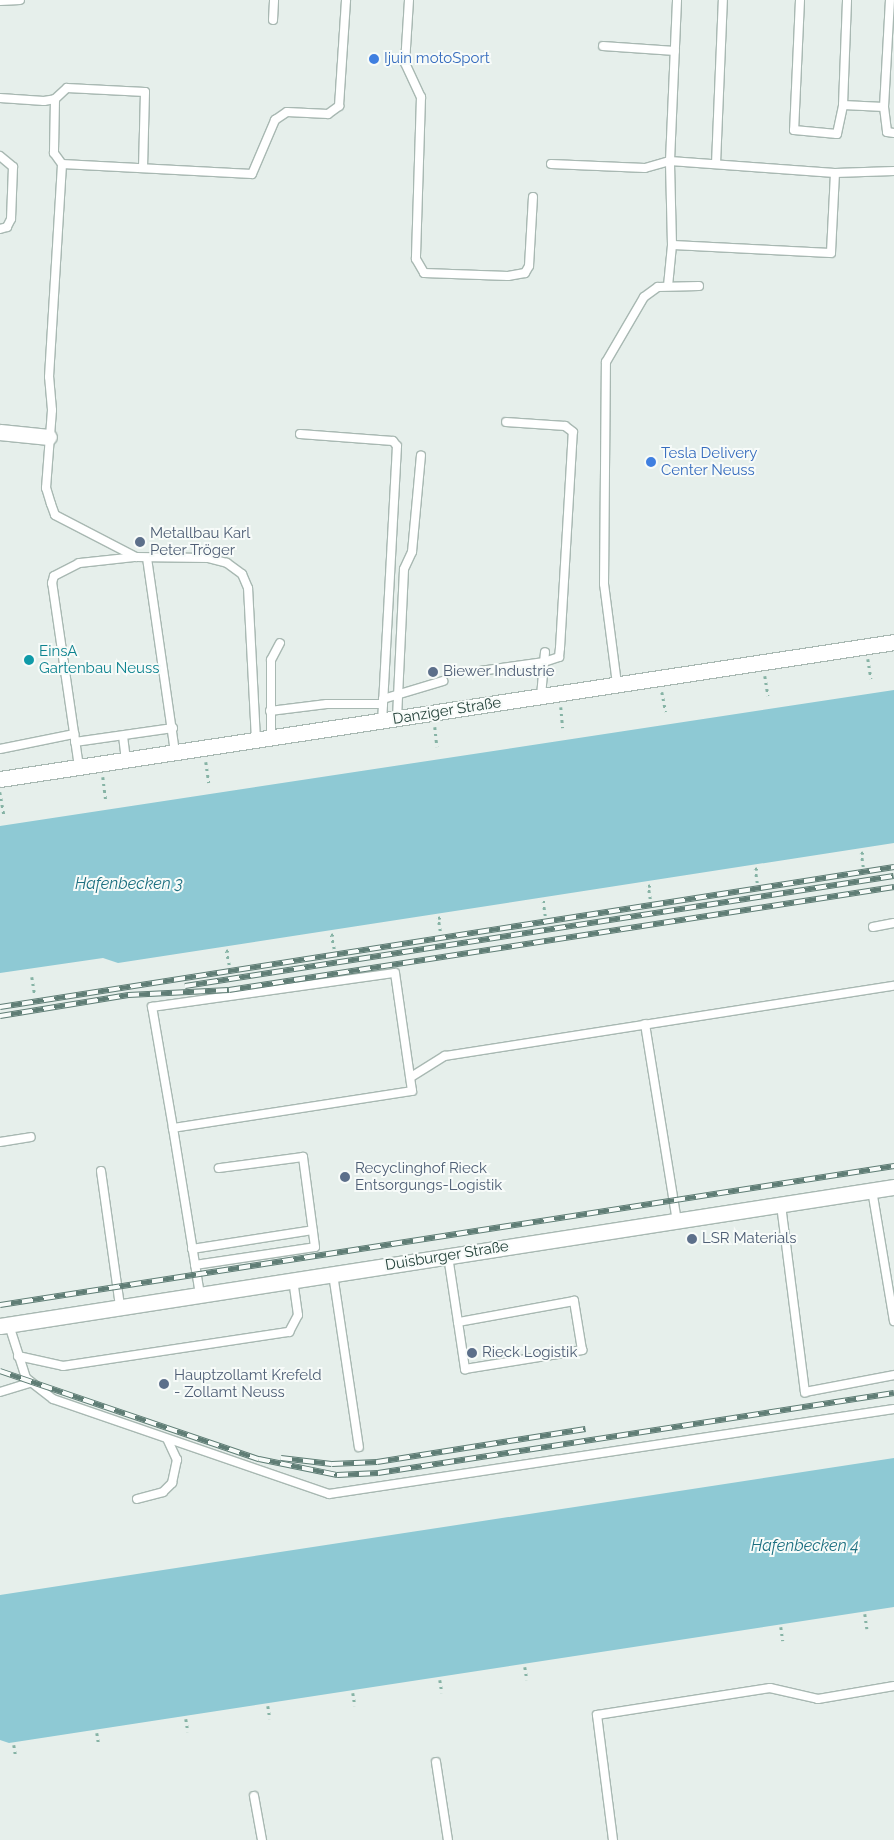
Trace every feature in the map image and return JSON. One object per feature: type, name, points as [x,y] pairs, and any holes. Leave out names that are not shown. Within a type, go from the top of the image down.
[{"type":"street","points":[[0,432],[49,436]]},
{"type":"street","name":"Danziger Straße","points":[[0,779],[894,642]]},
{"type":"street","name":"Duisburger Straße","points":[[5,1326],[894,1187]]},
{"type":"lane","points":[[0,1],[20,0]]},
{"type":"lane","points":[[273,20],[274,0]]},
{"type":"lane","points":[[62,164],[252,174],[275,120],[287,112],[328,114],[339,106],[346,0]]},
{"type":"lane","points":[[409,0],[406,63],[422,97],[416,258],[424,273],[508,276],[525,273],[529,266],[533,197]]},
{"type":"lane","points":[[668,286],[672,245],[670,161],[677,0]]},
{"type":"lane","points":[[716,164],[724,0]]},
{"type":"lane","points":[[800,0],[794,130],[836,134],[843,105],[847,0]]},
{"type":"lane","points":[[890,0],[884,107],[887,132],[894,133]]},
{"type":"lane","points":[[602,46],[675,51]]},
{"type":"lane","points":[[0,98],[55,99],[67,88],[145,92],[143,168]]},
{"type":"lane","points":[[55,99],[54,153],[62,164],[46,488],[55,515],[136,556],[147,558],[208,558],[227,563],[242,574],[248,588],[263,739]]},
{"type":"lane","points":[[843,105],[884,107]]},
{"type":"lane","points":[[0,156],[13,167],[10,219],[8,227],[0,229]]},
{"type":"lane","points":[[551,164],[645,168],[670,161],[835,173],[894,171]]},
{"type":"lane","points":[[672,245],[831,253],[835,173]]},
{"type":"lane","points":[[617,684],[604,584],[606,362],[644,297],[658,287],[699,286]]},
{"type":"lane","points":[[480,671],[544,662],[559,657],[560,648],[573,432],[565,426],[506,422]]},
{"type":"lane","points":[[300,434],[396,443],[382,720]]},
{"type":"lane","points":[[397,718],[404,568],[412,552],[421,455]]},
{"type":"lane","points":[[79,767],[54,576],[79,563],[136,556]]},
{"type":"lane","points":[[147,558],[175,752]]},
{"type":"lane","points":[[263,739],[270,711],[271,660],[280,643]]},
{"type":"lane","points":[[541,696],[544,652]]},
{"type":"lane","points":[[270,711],[327,704],[383,702],[397,695],[443,681]]},
{"type":"lane","points":[[75,742],[173,728]]},
{"type":"lane","points":[[0,749],[74,734]]},
{"type":"lane","points":[[123,736],[126,760]]},
{"type":"lane","points":[[873,927],[894,923]]},
{"type":"lane","points":[[173,1128],[412,1091],[394,973],[152,1007],[200,1294]]},
{"type":"lane","points":[[411,1077],[445,1056],[894,986]]},
{"type":"lane","points":[[645,1024],[677,1221]]},
{"type":"lane","points":[[0,1142],[31,1138]]},
{"type":"lane","points":[[195,1265],[315,1247],[303,1156],[219,1168]]},
{"type":"lane","points":[[101,1171],[120,1307]]},
{"type":"lane","points":[[872,1190],[894,1321]]},
{"type":"lane","points":[[781,1205],[804,1392],[894,1375]]},
{"type":"lane","points":[[192,1249],[313,1230]]},
{"type":"lane","points":[[448,1256],[465,1369],[582,1350],[574,1301],[458,1322]]},
{"type":"lane","points":[[333,1274],[358,1447]]},
{"type":"lane","points":[[18,1356],[63,1366],[289,1332],[298,1315],[293,1280]]},
{"type":"lane","points":[[5,1326],[30,1383],[53,1399],[329,1494],[894,1409]]},
{"type":"lane","points":[[0,1392],[30,1383]]},
{"type":"lane","points":[[137,1499],[164,1492],[172,1483],[176,1460],[168,1440]]},
{"type":"lane","points":[[613,1840],[597,1715],[770,1688],[818,1699],[894,1686]]},
{"type":"lane","points":[[436,1762],[448,1840]]},
{"type":"lane","points":[[254,1796],[262,1840]]},
{"type":"path","points":[[868,657],[871,679]]},
{"type":"path","points":[[764,675],[768,696]]},
{"type":"path","points":[[662,690],[666,712]]},
{"type":"path","points":[[560,706],[563,728]]},
{"type":"path","points":[[434,725],[437,747]]},
{"type":"path","points":[[205,758],[209,783]]},
{"type":"path","points":[[102,776],[106,800]]},
{"type":"path","points":[[0,791],[4,815]]},
{"type":"path","points":[[863,867],[862,853],[866,852]]},
{"type":"path","points":[[757,883],[755,869],[759,868]]},
{"type":"path","points":[[650,899],[648,886],[652,885]]},
{"type":"path","points":[[545,916],[543,902],[547,902]]},
{"type":"path","points":[[440,931],[438,918],[442,917]]},
{"type":"path","points":[[334,949],[331,935],[335,934]]},
{"type":"path","points":[[229,965],[226,951],[230,950]]},
{"type":"path","points":[[32,978],[35,995]]},
{"type":"path","points":[[865,1614],[867,1629]]},
{"type":"path","points":[[781,1627],[783,1642]]},
{"type":"path","points":[[525,1667],[527,1680]]},
{"type":"path","points":[[440,1680],[442,1693]]},
{"type":"path","points":[[353,1693],[355,1706]]},
{"type":"path","points":[[268,1706],[270,1719]]},
{"type":"path","points":[[186,1719],[188,1732]]},
{"type":"path","points":[[97,1733],[99,1744]]},
{"type":"path","points":[[14,1745],[16,1758]]},
{"type":"water","name":"Hafenbecken 3","points":[[894,690],[894,843],[118,963],[103,958],[0,973],[0,826]]},
{"type":"water","name":"Hafenbecken 4","points":[[894,1458],[894,1607],[9,1743],[0,1740],[0,1595]]},
{"type":"railway","points":[[0,1007],[894,867]]},
{"type":"railway","points":[[185,986],[894,876]]},
{"type":"railway","points":[[0,1016],[128,995],[229,990],[894,887]]},
{"type":"railway","points":[[0,1305],[894,1166]]},
{"type":"railway","points":[[0,1371],[259,1459],[337,1475],[378,1473],[894,1393]]},
{"type":"railway","points":[[281,1458],[332,1464],[377,1462],[585,1429]]},
{"type":"place","name":"Ijuin motoSport","points":[[374,59]]},
{"type":"place","name":"Tesla Delivery Center Neuss","points":[[651,462]]},
{"type":"place","name":"Metallbau Karl Peter Tröger","points":[[140,542]]},
{"type":"place","name":"EinsA Gartenbau Neuss","points":[[29,660]]},
{"type":"place","name":"Biewer Industrie","points":[[433,672]]},
{"type":"place","name":"Recyclinghof Rieck Entsorgungs-Logistik","points":[[345,1177]]},
{"type":"place","name":"LSR Materials","points":[[692,1239]]},
{"type":"place","name":"Rieck Logistik","points":[[472,1353]]},
{"type":"place","name":"Hauptzollamt Krefeld - Zollamt Neuss","points":[[164,1384]]}]
